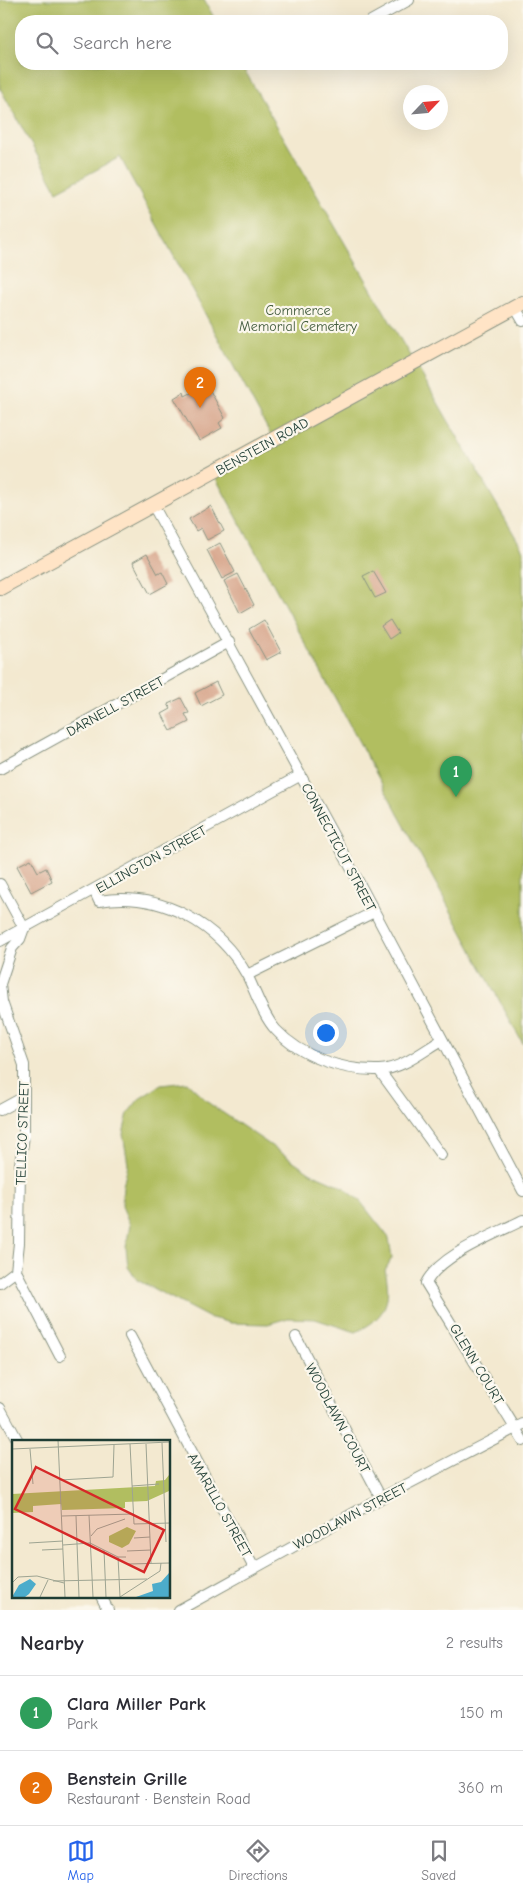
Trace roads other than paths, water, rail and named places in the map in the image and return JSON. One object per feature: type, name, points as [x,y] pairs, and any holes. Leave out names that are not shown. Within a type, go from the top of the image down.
[{"type":"street","points":[[382,15],[409,0]]},
{"type":"street","points":[[519,305],[523,321]]},
{"type":"street","name":"BENSTEIN ROAD","points":[[0,588],[519,305]]},
{"type":"street","name":"CONNECTICUT STREET","points":[[153,505],[301,775],[523,1191]]},
{"type":"street","name":"DARNELL STREET","points":[[0,769],[229,642]]},
{"type":"street","name":"ELLINGTON STREET","points":[[0,941],[301,775]]},
{"type":"street","points":[[0,884],[24,928]]},
{"type":"street","points":[[94,890],[99,901],[112,899],[150,901],[180,911],[204,926],[231,952],[247,975],[274,1029],[290,1044],[341,1066],[388,1070],[404,1063],[442,1040]]},
{"type":"street","points":[[247,975],[374,912]]},
{"type":"street","name":"TELLICO STREET","points":[[16,1271],[19,1242],[20,1164],[24,1136],[24,1065],[2,1002],[0,984],[12,948],[20,939],[24,928]]},
{"type":"street","points":[[379,1070],[442,1155]]},
{"type":"street","points":[[0,1110],[24,1097]]},
{"type":"street","name":"GLENN COURT","points":[[523,1220],[445,1261],[432,1272],[426,1283],[520,1426],[523,1441]]},
{"type":"street","points":[[0,1283],[16,1271],[60,1356]]},
{"type":"street","name":"AMARILLO STREET","points":[[130,1336],[254,1568]]},
{"type":"street","name":"WOODLAWN COURT","points":[[296,1337],[381,1498]]},
{"type":"street","points":[[0,1408],[17,1440]]},
{"type":"street","name":"WOODLAWN STREET","points":[[179,1610],[381,1498],[520,1426]]},
{"type":"street","points":[[102,1598],[108,1610]]},
{"type":"place","name":"Benstein Grille","points":[[200,408]]},
{"type":"place","name":"Clara Miller Park","points":[[456,797]]},
{"type":"park label","name":"Commerce Memorial Cemetery","points":[[298,318]]}]
